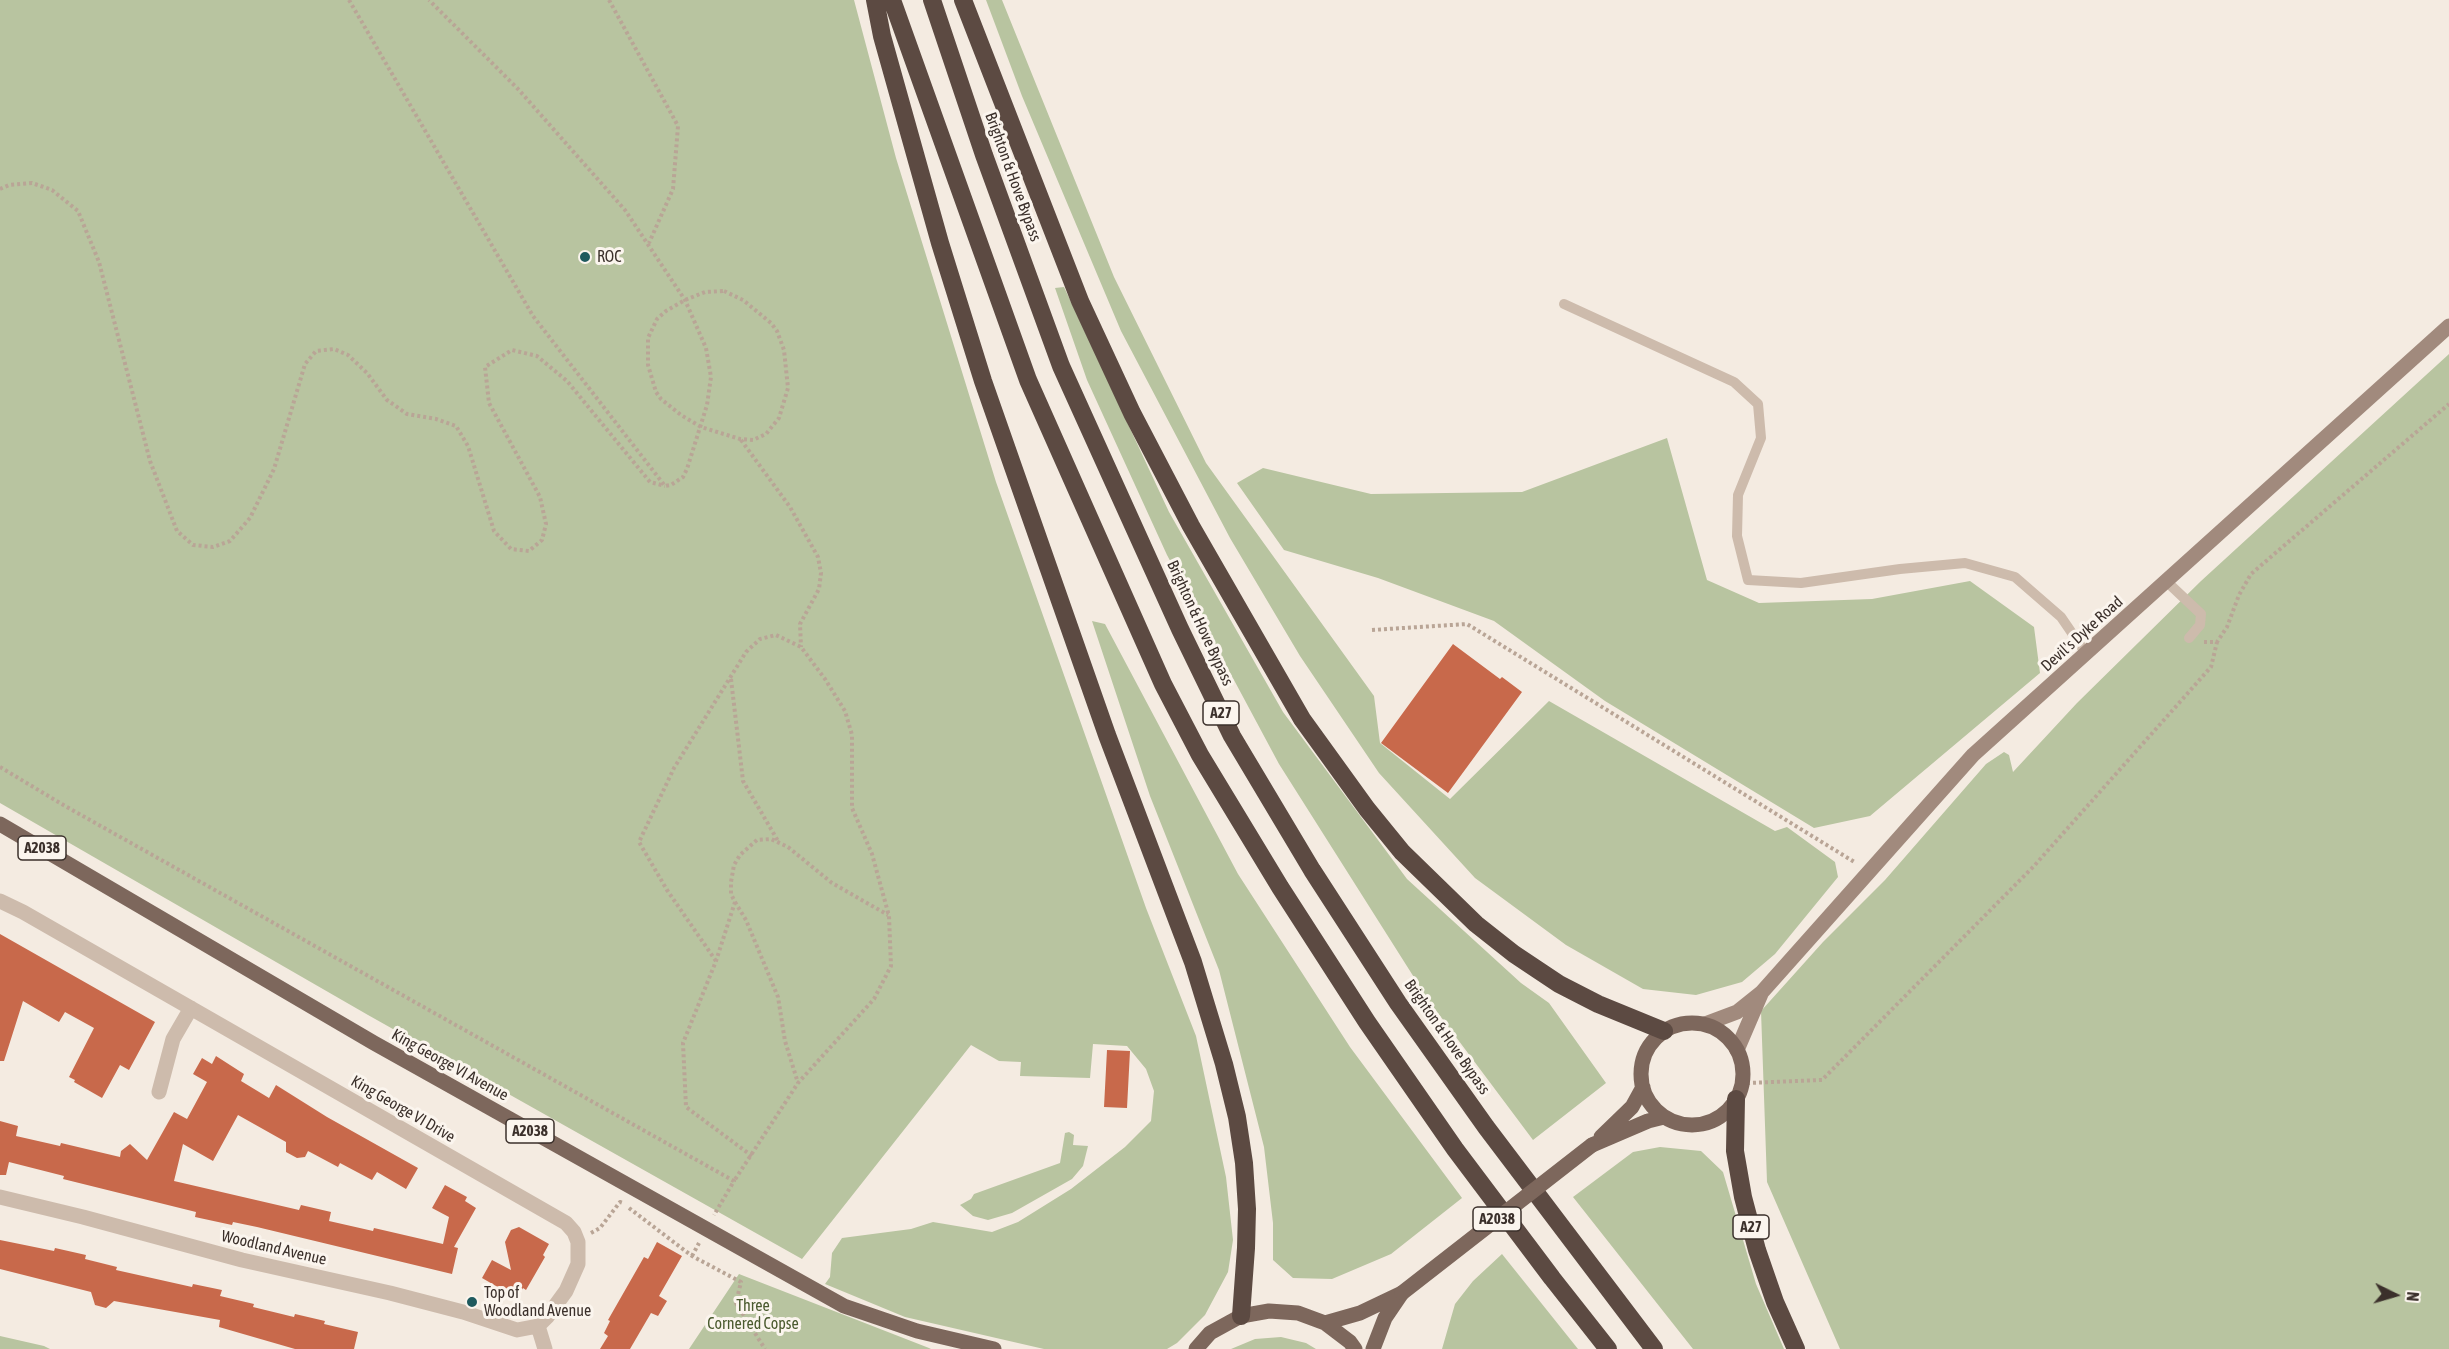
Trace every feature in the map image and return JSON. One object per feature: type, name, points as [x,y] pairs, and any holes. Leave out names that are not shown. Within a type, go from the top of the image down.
[{"type":"highway","points":[[875,0],[882,36],[927,197],[983,381],[1107,735],[1193,962],[1224,1064],[1237,1117],[1244,1163],[1247,1209],[1240,1316]]},
{"type":"highway","name":"A27","points":[[892,0],[1028,380],[1163,684],[1200,755],[1280,887],[1367,1022],[1462,1158],[1608,1349]]},
{"type":"highway","name":"Brighton & Hove Bypass","points":[[932,0],[984,155],[1061,366],[1180,629],[1232,736],[1312,870],[1398,1003],[1493,1136],[1654,1349]]},
{"type":"highway","points":[[963,0],[1080,301],[1132,413],[1202,545],[1302,719],[1402,852],[1476,924],[1514,954],[1559,984],[1598,1004],[1664,1031]]},
{"type":"highway","name":"A27","points":[[1739,1091],[1735,1151],[1743,1197],[1757,1250],[1775,1302],[1796,1349]]},
{"type":"main road","name":"King George VI Avenue","points":[[0,824],[374,1042],[705,1230],[844,1306],[917,1331],[994,1349]]},
{"type":"main road","points":[[1705,1024],[1729,1038],[1737,1050],[1742,1066],[1739,1091],[1725,1112],[1704,1122],[1679,1123],[1664,1117],[1655,1109],[1642,1087],[1641,1071],[1644,1056],[1652,1042],[1664,1031],[1677,1025],[1705,1024]]},
{"type":"main road","name":"A2038","points":[[1325,1323],[1360,1313],[1402,1293],[1592,1145],[1632,1107],[1642,1087]]},
{"type":"main road","name":"A2038","points":[[1592,1145],[1648,1121],[1664,1117]]},
{"type":"main road","name":"A2038","points":[[1373,1349],[1385,1318],[1402,1293]]},
{"type":"main road","points":[[1196,1349],[1210,1334],[1240,1316],[1269,1311],[1298,1313],[1325,1323],[1350,1342],[1355,1349]]},
{"type":"street","name":"Devil's Dyke Road","points":[[1705,1024],[1737,1011],[1762,992],[1973,755],[2449,326]]},
{"type":"street","name":"King George VI Drive","points":[[0,901],[566,1223],[571,1227],[578,1249]]},
{"type":"street","name":"Devil's Dyke Road","points":[[1737,1050],[1762,992]]},
{"type":"street","points":[[159,1092],[174,1039],[191,1008]]},
{"type":"street","name":"Woodland Avenue","points":[[0,1197],[83,1216],[242,1260],[410,1298],[463,1312],[509,1329],[525,1330],[538,1326]]},
{"type":"street","points":[[545,1349],[538,1326],[566,1291],[575,1273],[578,1249]]},
{"type":"lane","points":[[1564,304],[1734,382],[1758,404],[1761,438],[1738,495],[1737,536],[1748,580],[1802,584],[1900,569],[1965,563],[2014,577],[2061,617],[2086,654]]},
{"type":"lane","points":[[2166,580],[2201,614],[2200,626],[2189,638]]},
{"type":"path","points":[[349,0],[533,316],[665,486]]},
{"type":"path","points":[[0,189],[9,185],[32,183],[52,190],[78,211],[99,262],[150,461],[177,531],[193,544],[213,547],[230,541],[250,518],[274,469],[305,364],[316,351],[334,349],[348,355],[367,373],[387,400],[407,414],[436,419],[456,426],[468,446],[494,531],[511,549],[529,551],[542,540],[546,524],[540,497],[489,403],[485,368],[512,350],[537,356],[567,381],[650,482],[665,486],[683,477],[701,427],[711,377],[706,348],[685,300],[625,210],[518,89],[429,0]]},
{"type":"path","points":[[609,0],[678,126],[673,189],[649,244]]},
{"type":"path","points":[[724,291],[734,295],[771,323],[781,342],[788,377],[786,398],[779,418],[766,434],[753,440],[740,439],[701,427],[662,399],[656,392],[648,365],[648,338],[654,324],[666,311],[705,292],[724,291]]},
{"type":"path","points":[[1739,1091],[1822,1080],[2034,866],[2211,668],[2217,642],[2227,627],[2239,594],[2251,574],[2449,404]]},
{"type":"path","points":[[740,439],[790,507],[818,557],[821,573],[819,589],[800,624],[801,647]]},
{"type":"path","points":[[1372,630],[1467,624],[1869,871]]},
{"type":"path","points":[[692,1256],[734,1182],[798,1083],[851,1026],[883,984],[891,966],[889,916],[872,854],[852,808],[852,735],[845,711],[801,647],[776,635],[760,639],[747,652],[674,768],[639,842],[667,890],[716,962]]},
{"type":"path","points":[[2189,638],[2208,643],[2217,642]]},
{"type":"path","points":[[731,677],[742,781],[778,842]]},
{"type":"path","points":[[0,766],[65,806],[734,1182]]},
{"type":"path","points":[[798,1083],[785,1041],[778,998],[746,920],[731,894],[731,882],[740,855],[757,840],[764,838],[778,842],[832,883],[889,916]]},
{"type":"path","points":[[735,902],[716,962],[683,1043],[686,1107],[752,1156]]},
{"type":"path","points":[[578,1249],[600,1228],[620,1202],[692,1256],[741,1282],[736,1303],[765,1349]]},
{"type":"green space","points":[[0,0],[854,0],[896,158],[996,482],[1146,908],[1196,1036],[1226,1177],[1233,1240],[1228,1272],[1205,1315],[1177,1343],[1167,1349],[1044,1349],[905,1317],[825,1284],[830,1277],[832,1253],[842,1238],[911,1229],[933,1222],[992,1232],[1018,1222],[1071,1189],[1125,1147],[1151,1121],[1154,1091],[1146,1069],[1127,1046],[1093,1044],[1090,1078],[1020,1076],[1021,1062],[999,1061],[971,1045],[802,1259],[368,1015],[0,803]]},
{"type":"green space","points":[[986,0],[1002,0],[1114,277],[1206,463],[1374,696],[1380,743],[1450,799],[1549,701],[1775,831],[1787,827],[1835,862],[1838,877],[1775,954],[1742,982],[1696,995],[1643,989],[1566,945],[1475,878],[1379,773],[1300,656],[1230,538],[1121,331],[1022,96]]},
{"type":"green space","points":[[1064,287],[1169,512],[1283,712],[1407,879],[1521,983],[1549,1003],[1606,1083],[1533,1140],[1429,1001],[1279,764],[1167,555],[1087,380],[1055,288]]},
{"type":"green space","points":[[2449,354],[2449,1349],[1840,1349],[1767,1182],[1761,1011],[1823,942],[1885,880],[1986,764],[2004,752],[2009,755],[2013,772],[2077,703],[2201,581]]},
{"type":"green space","points":[[1667,438],[1707,580],[1759,603],[1872,599],[1970,581],[2034,627],[2040,673],[1870,816],[1814,828],[1605,701],[1494,621],[1378,578],[1284,550],[1237,483],[1263,468],[1371,494],[1522,492]]},
{"type":"green space","points":[[1092,621],[1105,624],[1238,874],[1350,1047],[1462,1198],[1391,1254],[1332,1279],[1293,1278],[1273,1260],[1273,1223],[1264,1147],[1219,970],[1150,796]]},
{"type":"green space","points":[[1069,1132],[1074,1135],[1073,1145],[1088,1146],[1083,1166],[1072,1179],[1012,1213],[988,1220],[973,1216],[960,1205],[971,1199],[974,1194],[1060,1163],[1065,1133]]},
{"type":"green space","points":[[1660,1147],[1701,1151],[1723,1172],[1756,1284],[1784,1349],[1693,1349],[1573,1197],[1633,1152]]},
{"type":"green space","points":[[1502,1254],[1578,1349],[1442,1349],[1455,1304],[1473,1281]]},
{"type":"green space","name":"Three Cornered Copse","points":[[739,1274],[929,1348],[931,1349],[689,1349]]},
{"type":"green space","points":[[0,1336],[44,1346],[50,1349],[0,1349]]},
{"type":"green space","points":[[1281,1337],[1306,1343],[1316,1349],[1231,1349],[1255,1339]]},
{"type":"building","points":[[1453,644],[1500,679],[1502,677],[1522,692],[1448,793],[1381,743]]},
{"type":"building","points":[[0,934],[155,1022],[129,1070],[120,1065],[102,1098],[69,1077],[94,1028],[65,1012],[59,1022],[23,1001],[4,1061],[0,1061]]},
{"type":"building","points":[[1107,1050],[1130,1051],[1127,1108],[1104,1107]]},
{"type":"building","points":[[216,1056],[244,1074],[241,1081],[269,1098],[276,1085],[327,1117],[418,1168],[406,1189],[377,1172],[372,1180],[340,1163],[338,1167],[308,1151],[305,1157],[297,1158],[286,1152],[286,1142],[238,1115],[213,1161],[183,1144],[174,1181],[299,1210],[301,1205],[331,1212],[329,1221],[373,1231],[374,1228],[443,1244],[449,1217],[432,1208],[445,1185],[467,1197],[465,1201],[476,1208],[454,1247],[458,1248],[452,1274],[257,1227],[233,1222],[232,1225],[195,1217],[196,1212],[63,1179],[64,1176],[9,1162],[6,1175],[0,1175],[0,1121],[18,1126],[16,1136],[60,1146],[61,1143],[120,1157],[121,1151],[130,1144],[147,1160],[174,1112],[187,1119],[207,1082],[193,1074],[202,1058],[212,1064]]},
{"type":"building","points":[[519,1227],[549,1244],[543,1255],[545,1257],[526,1290],[523,1288],[517,1298],[482,1278],[492,1260],[511,1270],[505,1242],[511,1230]]},
{"type":"building","points":[[0,1240],[86,1255],[85,1259],[117,1267],[116,1270],[192,1287],[193,1284],[222,1290],[220,1296],[254,1304],[253,1307],[294,1317],[295,1314],[325,1321],[324,1324],[358,1332],[354,1349],[295,1349],[219,1327],[220,1320],[114,1301],[106,1308],[95,1305],[91,1292],[0,1269]]},
{"type":"building","points":[[657,1242],[682,1256],[659,1296],[667,1301],[658,1316],[651,1313],[630,1349],[600,1349],[608,1336],[604,1333],[610,1321],[608,1320],[644,1257],[648,1259]]},
{"type":"place","name":"ROC","points":[[585,257]]},
{"type":"place","name":"Top of Woodland Avenue","points":[[472,1302]]}]
